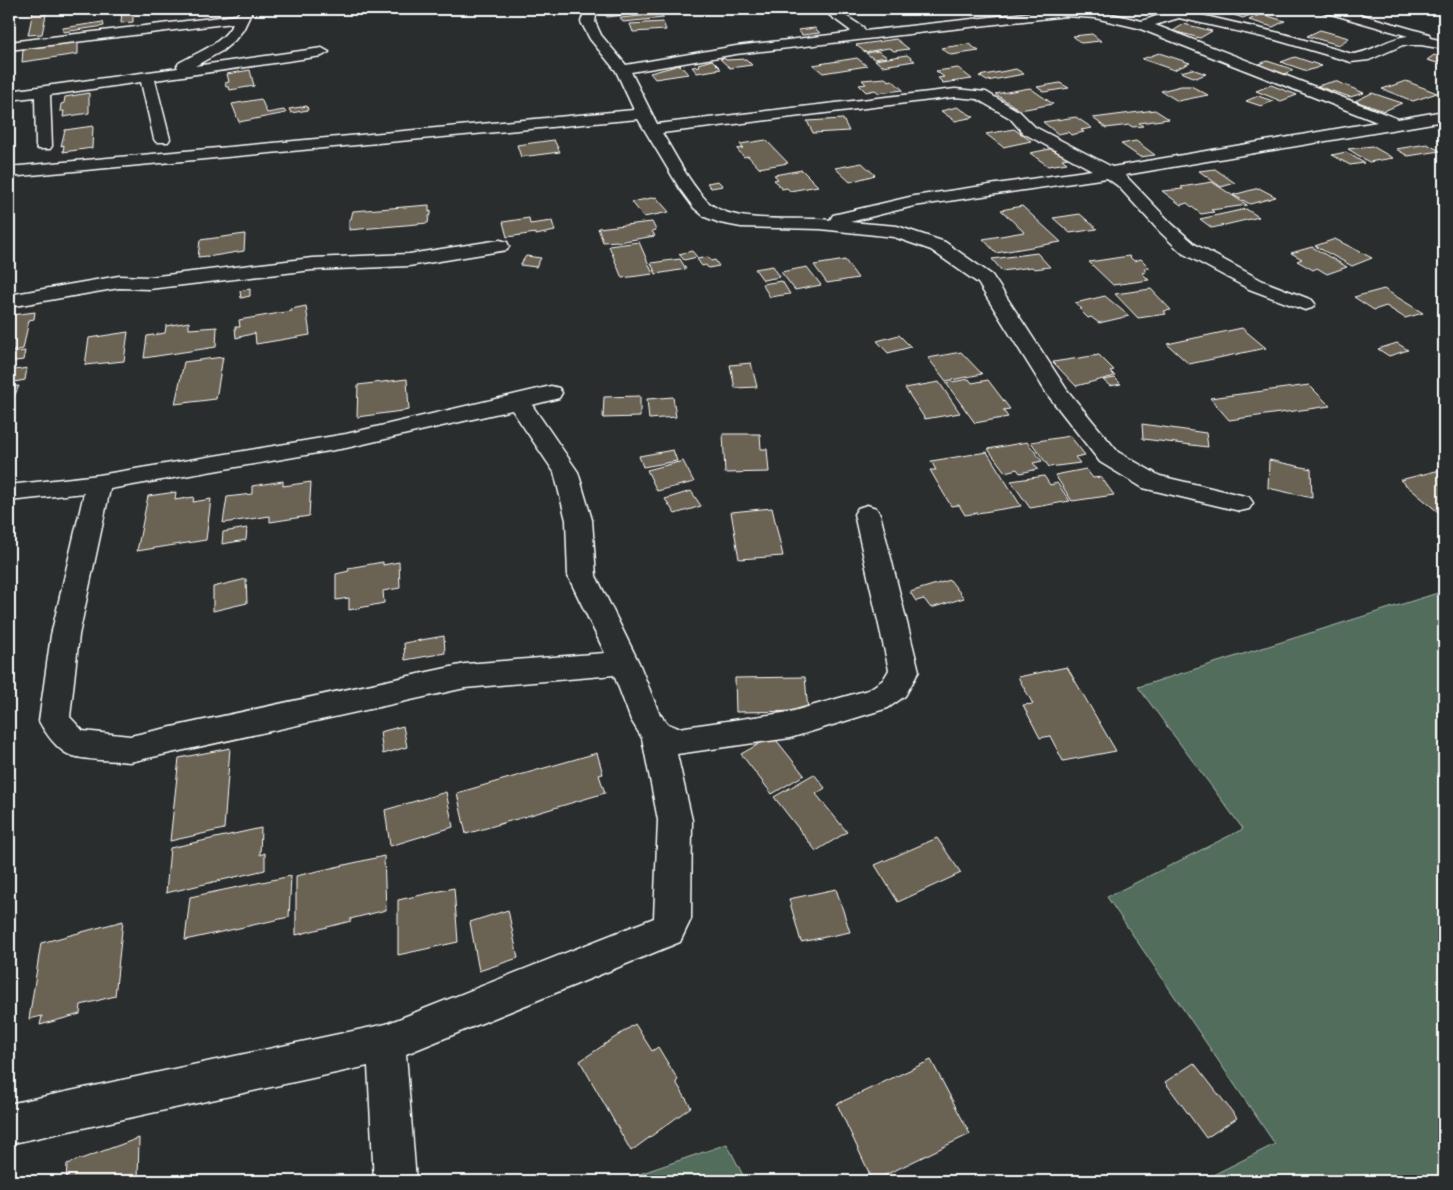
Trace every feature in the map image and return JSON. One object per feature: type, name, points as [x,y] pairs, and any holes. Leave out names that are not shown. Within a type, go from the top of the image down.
[{"type":"street","points":[[591,9],[588,22],[595,36],[623,70],[648,121],[689,189],[700,204],[711,213],[741,222],[820,224],[896,232],[938,246],[985,279],[1058,394],[1109,457],[1152,482],[1240,503]]},
{"type":"street","points":[[828,9],[858,30],[852,36]]},
{"type":"street","points":[[1330,9],[1444,44]]},
{"type":"street","points":[[623,70],[640,64],[704,54],[1063,10],[1095,14],[1142,25],[1397,124]]},
{"type":"street","points":[[1142,25],[1181,11],[1360,59],[1401,41],[1444,44]]},
{"type":"street","points":[[9,46],[244,13]]},
{"type":"street","points":[[169,73],[225,41],[233,34],[244,13]]},
{"type":"street","points":[[9,96],[322,52]]},
{"type":"street","points":[[147,77],[162,138]]},
{"type":"street","points":[[42,91],[44,146]]},
{"type":"street","points":[[9,172],[648,121],[955,93],[981,95],[1015,115],[1029,130],[1110,172],[1124,182],[1166,228],[1189,249],[1256,285],[1305,304]]},
{"type":"street","points":[[820,224],[914,200],[1110,172],[1343,131],[1444,116]]},
{"type":"street","points":[[9,301],[119,282],[149,283],[312,264],[409,260],[500,246]]},
{"type":"street","points":[[9,492],[100,483],[346,441],[551,393]]},
{"type":"street","points":[[518,402],[566,472],[579,520],[582,576],[624,663],[646,720],[657,733],[677,741],[790,725],[877,700],[894,688],[904,671],[868,514]]},
{"type":"street","points":[[100,483],[66,635],[54,721],[75,743],[130,749],[465,676],[624,663]]},
{"type":"street","points":[[9,1124],[386,1044],[668,930],[673,919],[674,820],[657,733]]},
{"type":"street","points":[[386,1044],[395,1181]]},
{"type":"green space","points":[[1444,591],[1444,1181],[1201,1181],[1275,1144],[1107,897],[1243,829],[1138,687]]},
{"type":"green space","points":[[727,1144],[746,1181],[619,1181]]},
{"type":"building","points":[[122,9],[133,9],[133,22],[121,23]]},
{"type":"building","points":[[602,9],[620,9],[625,15],[607,17]]},
{"type":"building","points":[[702,9],[746,9],[706,13]]},
{"type":"building","points":[[1223,9],[1244,9],[1257,12],[1243,18],[1225,12],[1229,11]]},
{"type":"building","points":[[47,10],[42,34],[28,35],[33,11]]},
{"type":"building","points":[[661,14],[664,18],[623,22],[620,18]]},
{"type":"building","points":[[1261,14],[1285,21],[1273,27],[1249,20]]},
{"type":"building","points":[[103,22],[104,26],[63,32],[63,28]]},
{"type":"building","points":[[663,22],[666,30],[633,32],[630,24]]},
{"type":"building","points":[[1184,24],[1212,31],[1200,38],[1173,31]]},
{"type":"building","points":[[815,28],[820,33],[802,35],[798,30]]},
{"type":"building","points":[[1320,30],[1349,38],[1339,45],[1307,36]]},
{"type":"building","points":[[1092,34],[1101,41],[1081,43],[1073,36]]},
{"type":"building","points":[[896,39],[909,49],[894,51],[889,48],[865,52],[856,45]]},
{"type":"building","points":[[78,41],[78,54],[22,62],[23,49]]},
{"type":"building","points":[[969,44],[979,51],[951,55],[941,48]]},
{"type":"building","points":[[878,51],[887,57],[874,59],[866,53]]},
{"type":"building","points":[[1159,53],[1190,63],[1174,70],[1142,59]]},
{"type":"building","points":[[907,55],[915,61],[882,66],[875,60]]},
{"type":"building","points":[[1434,55],[1444,58],[1444,65],[1427,60]]},
{"type":"building","points":[[1295,57],[1322,66],[1307,71],[1281,62]]},
{"type":"building","points":[[724,58],[726,60],[746,59],[752,65],[730,68],[720,59]]},
{"type":"building","points":[[857,58],[867,66],[823,73],[813,65]]},
{"type":"building","points":[[712,60],[721,69],[697,73],[692,67],[700,66],[698,64]]},
{"type":"building","points":[[1267,61],[1293,70],[1280,76],[1254,66]]},
{"type":"building","points":[[680,65],[688,74],[655,79],[650,73]]},
{"type":"building","points":[[958,68],[972,79],[943,83],[938,78],[944,77],[936,71]]},
{"type":"building","points":[[1016,69],[1024,74],[987,81],[979,76]]},
{"type":"building","points":[[1192,69],[1206,74],[1196,78],[1181,72]]},
{"type":"building","points":[[250,70],[254,86],[230,90],[229,87],[226,87],[225,83],[229,82],[227,74]]},
{"type":"building","points":[[885,78],[889,81],[892,80],[903,90],[879,93],[875,90],[866,92],[859,85],[866,84],[862,80]]},
{"type":"building","points":[[1335,81],[1364,93],[1350,97],[1317,86]]},
{"type":"building","points":[[1406,81],[1437,93],[1413,101],[1382,89]]},
{"type":"building","points":[[1060,83],[1069,88],[1044,92],[1037,87]]},
{"type":"building","points":[[1271,85],[1297,95],[1281,101],[1256,91]]},
{"type":"building","points":[[1181,86],[1191,86],[1208,95],[1178,101],[1161,91]]},
{"type":"building","points":[[1030,88],[1053,104],[1020,110],[995,94]]},
{"type":"building","points":[[89,93],[89,113],[63,117],[64,111],[60,111],[65,97]]},
{"type":"building","points":[[1372,93],[1402,103],[1384,111],[1355,101]]},
{"type":"building","points":[[1258,96],[1273,101],[1261,106],[1246,101]]},
{"type":"building","points":[[261,99],[267,113],[284,110],[286,113],[239,122],[232,104]]},
{"type":"building","points":[[307,106],[308,110],[291,113],[289,109]]},
{"type":"building","points":[[957,107],[974,117],[955,121],[941,111]]},
{"type":"building","points":[[1155,110],[1169,119],[1139,123],[1143,126],[1133,127],[1129,125],[1106,128],[1093,118]]},
{"type":"building","points":[[1076,117],[1092,128],[1081,130],[1084,132],[1071,135],[1068,132],[1058,134],[1043,122]]},
{"type":"building","points":[[843,119],[849,131],[813,133],[807,121]]},
{"type":"building","points":[[93,126],[92,148],[63,152],[64,145],[61,146],[65,130]]},
{"type":"building","points":[[1014,129],[1031,141],[1003,147],[986,134]]},
{"type":"building","points":[[554,140],[560,152],[521,157],[517,145]]},
{"type":"building","points":[[766,140],[788,163],[759,168],[748,156],[744,157],[737,149],[743,148],[740,144]]},
{"type":"building","points":[[1136,141],[1155,155],[1140,157],[1121,144]]},
{"type":"building","points":[[1427,144],[1440,151],[1408,156],[1396,149]]},
{"type":"building","points":[[1372,146],[1393,158],[1369,162],[1348,149]]},
{"type":"building","points":[[1055,148],[1068,158],[1062,159],[1067,163],[1048,166],[1030,153]]},
{"type":"building","points":[[1346,152],[1364,163],[1350,165],[1332,155]]},
{"type":"building","points":[[862,163],[875,175],[850,182],[835,168]]},
{"type":"building","points":[[1215,169],[1235,183],[1221,187],[1199,171]]},
{"type":"building","points":[[802,170],[818,186],[790,191],[787,188],[782,189],[774,180],[778,179],[774,175]]},
{"type":"building","points":[[718,181],[723,186],[711,188],[707,183]]},
{"type":"building","points":[[1212,182],[1247,205],[1211,210],[1214,212],[1201,214],[1187,203],[1181,205],[1162,191],[1183,189],[1181,187]]},
{"type":"building","points":[[1259,188],[1276,197],[1250,204],[1233,195]]},
{"type":"building","points":[[656,197],[669,212],[644,217],[632,202]]},
{"type":"building","points":[[429,205],[431,215],[429,216],[428,223],[349,230],[349,219],[351,219],[353,211]]},
{"type":"building","points":[[1022,206],[1061,242],[996,253],[983,239],[1024,232],[1001,210]]},
{"type":"building","points":[[1246,209],[1259,217],[1212,228],[1200,219]]},
{"type":"building","points":[[1080,214],[1097,229],[1070,233],[1053,218]]},
{"type":"building","points":[[529,218],[530,224],[552,221],[555,231],[536,235],[536,233],[507,237],[503,222]]},
{"type":"building","points":[[652,222],[656,230],[652,231],[655,236],[618,242],[603,242],[598,228]]},
{"type":"building","points":[[245,234],[244,251],[198,257],[200,240]]},
{"type":"building","points":[[1335,239],[1372,258],[1352,266],[1315,246]]},
{"type":"building","points":[[639,242],[653,274],[622,278],[609,246]]},
{"type":"building","points":[[1312,247],[1347,267],[1327,274],[1317,268],[1313,270],[1297,261],[1302,259],[1291,253]]},
{"type":"building","points":[[692,251],[697,257],[684,260],[679,254]]},
{"type":"building","points":[[1037,253],[1050,267],[1002,271],[992,259]]},
{"type":"building","points":[[526,256],[541,258],[536,267],[520,265]]},
{"type":"building","points":[[1129,256],[1134,261],[1141,259],[1150,268],[1144,269],[1146,272],[1142,273],[1149,280],[1113,285],[1089,262]]},
{"type":"building","points":[[708,257],[711,261],[715,260],[719,266],[708,268],[706,265],[702,266],[697,259]]},
{"type":"building","points":[[680,259],[686,269],[656,274],[651,263]]},
{"type":"building","points":[[845,260],[858,278],[827,283],[814,265]]},
{"type":"building","points":[[773,266],[780,277],[763,280],[755,269]]},
{"type":"building","points":[[807,267],[821,285],[795,290],[781,272]]},
{"type":"building","points":[[782,281],[790,294],[770,297],[762,284]]},
{"type":"building","points":[[250,289],[250,296],[241,298],[240,291]]},
{"type":"building","points":[[1151,289],[1171,310],[1164,311],[1166,314],[1138,318],[1115,294]]},
{"type":"building","points":[[1384,289],[1423,313],[1405,318],[1386,306],[1374,310],[1354,297]]},
{"type":"building","points":[[1105,296],[1129,316],[1099,323],[1091,317],[1088,318],[1075,303]]},
{"type":"building","points":[[306,306],[310,335],[256,344],[255,333],[236,338],[235,327],[240,327],[239,320],[292,311],[291,309]]},
{"type":"building","points":[[35,312],[34,319],[29,320],[23,349],[9,352],[9,327],[12,315]]},
{"type":"building","points":[[189,322],[189,329],[217,327],[216,347],[144,358],[147,336],[165,333],[166,326]]},
{"type":"building","points":[[1242,328],[1266,348],[1189,364],[1167,344]]},
{"type":"building","points":[[128,332],[124,361],[85,365],[89,338]]},
{"type":"building","points":[[899,335],[911,347],[888,353],[877,341]]},
{"type":"building","points":[[1397,343],[1408,350],[1389,356],[1378,349]]},
{"type":"building","points":[[25,351],[23,360],[9,362],[9,353]]},
{"type":"building","points":[[961,352],[982,374],[946,381],[928,358]]},
{"type":"building","points":[[1099,355],[1114,370],[1110,371],[1115,376],[1076,386],[1053,362]]},
{"type":"building","points":[[223,357],[216,399],[175,404],[184,362]]},
{"type":"building","points":[[751,363],[757,387],[735,388],[730,365]]},
{"type":"building","points":[[27,368],[25,380],[9,383],[9,371]]},
{"type":"building","points":[[1115,378],[1121,384],[1110,386],[1103,380]]},
{"type":"building","points":[[407,379],[409,410],[357,417],[358,385]]},
{"type":"building","points":[[969,379],[972,383],[988,380],[1010,409],[1003,410],[1008,417],[975,423],[946,383]]},
{"type":"building","points":[[939,382],[960,413],[925,419],[905,388]]},
{"type":"building","points":[[1309,385],[1330,406],[1229,420],[1210,398]]},
{"type":"building","points":[[19,386],[9,407],[9,387]]},
{"type":"building","points":[[640,396],[640,417],[603,418],[604,397]]},
{"type":"building","points":[[673,397],[676,417],[649,419],[647,399]]},
{"type":"building","points":[[1142,424],[1206,433],[1208,447],[1143,439]]},
{"type":"building","points":[[723,434],[760,434],[761,449],[767,449],[769,472],[725,473]]},
{"type":"building","points":[[1070,436],[1085,455],[1075,457],[1080,463],[1049,467],[1031,442]]},
{"type":"building","points":[[1027,442],[1042,461],[1033,463],[1038,469],[1020,473],[1017,469],[1005,472],[988,449]]},
{"type":"building","points":[[673,450],[677,461],[643,467],[639,456]]},
{"type":"building","points":[[987,452],[1021,506],[965,515],[959,505],[951,506],[930,470],[936,470],[931,461]]},
{"type":"building","points":[[1269,460],[1311,469],[1312,498],[1268,488]]},
{"type":"building","points":[[683,461],[694,482],[657,491],[647,470]]},
{"type":"building","points":[[1086,469],[1093,478],[1101,477],[1114,495],[1072,501],[1055,475]]},
{"type":"building","points":[[1444,469],[1444,517],[1400,480]]},
{"type":"building","points":[[1044,476],[1050,485],[1057,483],[1070,501],[1030,508],[1011,481]]},
{"type":"building","points":[[283,481],[283,486],[311,482],[309,516],[270,522],[270,516],[223,523],[227,497],[252,494],[252,486]]},
{"type":"building","points":[[691,491],[701,506],[675,514],[665,499]]},
{"type":"building","points":[[176,492],[175,500],[194,497],[193,502],[211,499],[206,540],[137,551],[148,496]]},
{"type":"building","points":[[772,508],[783,556],[739,559],[731,512]]},
{"type":"building","points":[[247,528],[246,540],[222,544],[223,532]]},
{"type":"building","points":[[383,562],[383,565],[399,562],[400,588],[383,591],[384,603],[349,610],[349,598],[336,600],[336,574],[349,571],[348,568]]},
{"type":"building","points":[[246,579],[247,603],[213,611],[213,587]]},
{"type":"building","points":[[950,580],[964,598],[931,608],[924,599],[916,601],[910,592]]},
{"type":"building","points":[[444,636],[445,653],[405,660],[404,643]]},
{"type":"building","points":[[1067,667],[1116,751],[1063,761],[1050,736],[1040,738],[1023,705],[1033,704],[1018,677]]},
{"type":"building","points":[[805,677],[808,711],[736,712],[735,678]]},
{"type":"building","points":[[403,726],[407,747],[383,754],[380,732]]},
{"type":"building","points":[[773,736],[804,775],[772,794],[741,754]]},
{"type":"building","points":[[230,748],[224,829],[170,841],[179,758]]},
{"type":"building","points":[[597,753],[603,774],[599,775],[605,793],[466,834],[457,793]]},
{"type":"building","points":[[814,774],[825,788],[816,794],[847,832],[816,851],[774,797]]},
{"type":"building","points":[[446,792],[453,827],[390,846],[385,810]]},
{"type":"building","points":[[261,828],[260,855],[265,853],[265,870],[166,893],[170,848]]},
{"type":"building","points":[[937,838],[961,873],[898,902],[875,865]]},
{"type":"building","points":[[384,856],[386,910],[296,935],[296,876]]},
{"type":"building","points":[[291,876],[289,917],[185,940],[190,897]]},
{"type":"building","points":[[454,888],[458,942],[398,955],[398,900]]},
{"type":"building","points":[[836,889],[850,932],[801,942],[789,899]]},
{"type":"building","points":[[508,910],[518,958],[479,971],[470,922]]},
{"type":"building","points":[[123,921],[115,996],[81,1005],[80,1014],[40,1025],[42,1016],[29,1019],[41,943]]},
{"type":"building","points":[[635,1024],[652,1051],[658,1047],[678,1080],[676,1082],[691,1107],[631,1151],[580,1061]]},
{"type":"building","points":[[931,1060],[970,1134],[873,1181],[837,1104]]},
{"type":"building","points":[[1194,1063],[1237,1118],[1206,1138],[1165,1082]]},
{"type":"building","points":[[139,1138],[138,1181],[66,1181],[67,1164]]}]
